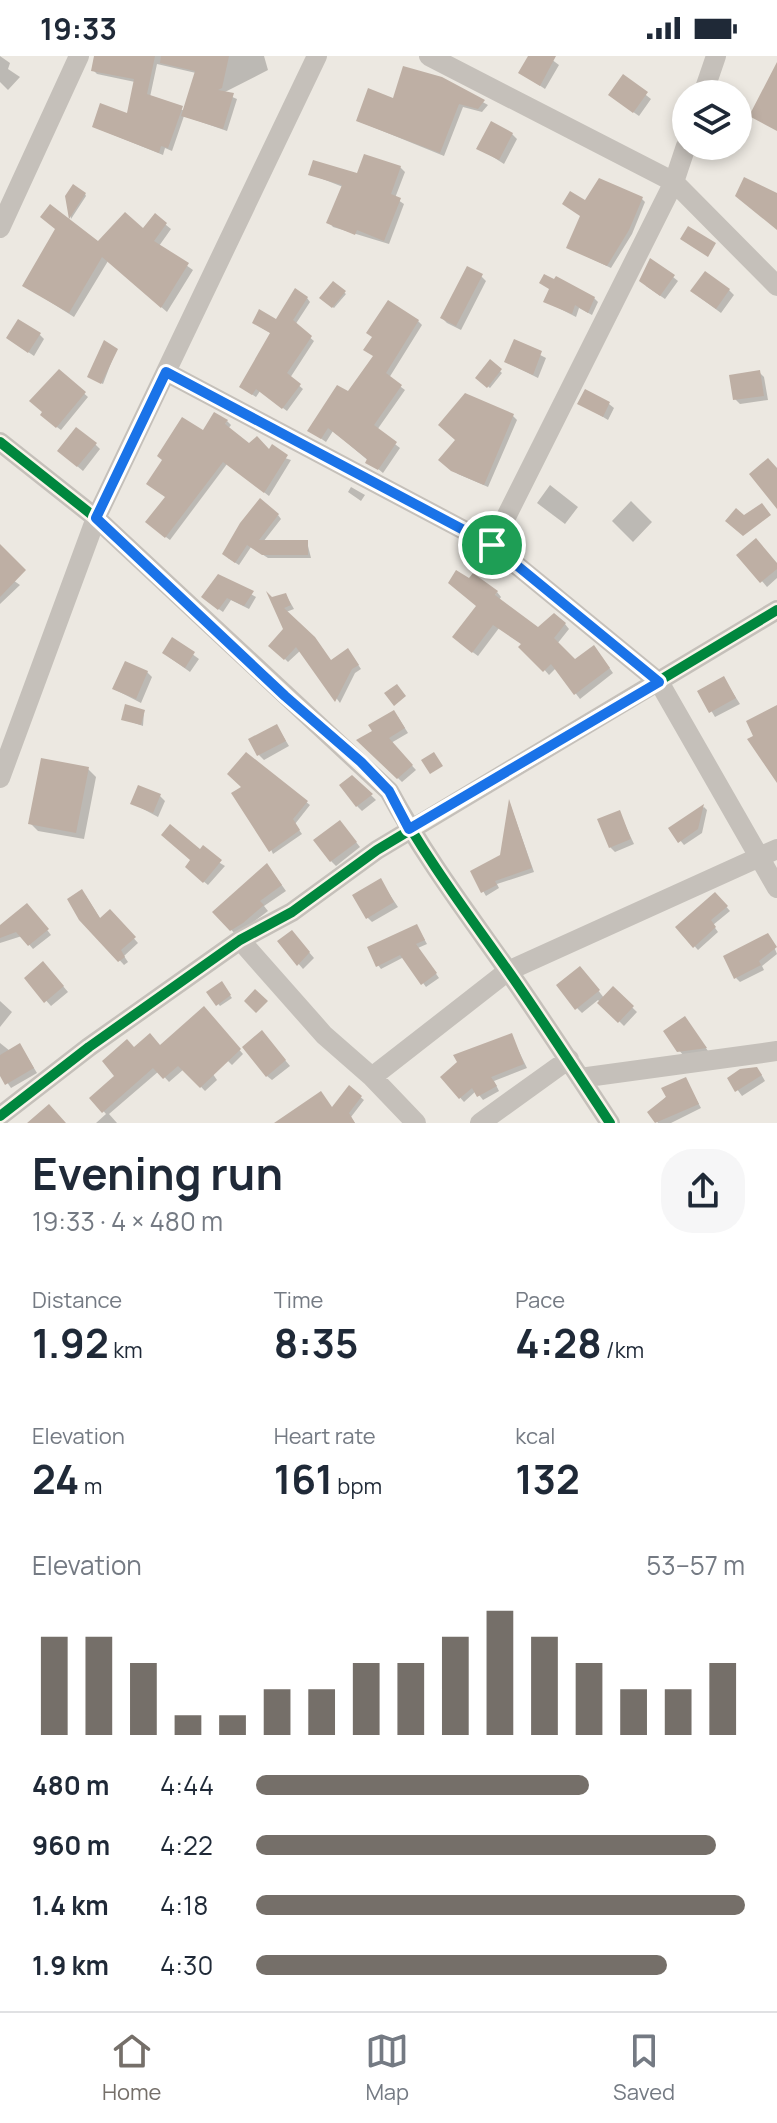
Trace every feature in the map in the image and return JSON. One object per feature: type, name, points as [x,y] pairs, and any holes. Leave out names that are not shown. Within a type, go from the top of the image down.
[{"type":"street","points":[[0,228],[79,56]]},
{"type":"street","points":[[0,775],[96,518],[317,56]]},
{"type":"street","points":[[429,56],[674,182],[777,286]]},
{"type":"street","points":[[708,80],[716,56]]},
{"type":"street","points":[[492,545],[674,182],[681,160]]},
{"type":"street","points":[[166,372],[492,545],[659,682],[768,853],[777,888]]},
{"type":"street","points":[[0,442],[96,518],[389,791],[409,829],[610,1123]]},
{"type":"street","points":[[0,1116],[89,1047],[240,940],[292,912],[409,829],[777,610]]},
{"type":"street","points":[[372,1077],[508,971],[768,853]]},
{"type":"street","points":[[240,940],[324,1035],[372,1077],[416,1123]]},
{"type":"street","points":[[580,1078],[777,1051]]},
{"type":"street","points":[[480,1123],[569,1059]]},
{"type":"building","points":[[94,56],[155,56],[147,94],[183,106],[168,148],[161,146],[159,153],[92,127],[100,103],[127,113],[134,79],[91,71]]},
{"type":"building","points":[[161,56],[229,56],[222,88],[218,90],[234,93],[223,129],[181,116],[195,71],[160,63]]},
{"type":"building","points":[[528,56],[556,56],[540,86],[518,73]]},
{"type":"building","points":[[777,62],[777,131],[752,118],[752,110]]},
{"type":"building","points":[[403,66],[442,77],[485,100],[478,109],[459,104],[440,153],[356,121],[368,88],[393,98]]},
{"type":"building","points":[[623,74],[648,92],[633,113],[608,95]]},
{"type":"building","points":[[491,121],[513,133],[499,160],[476,149]]},
{"type":"building","points":[[364,154],[401,166],[391,194],[401,198],[384,241],[357,230],[355,235],[326,223],[342,185],[308,175],[313,160],[357,173]]},
{"type":"building","points":[[744,177],[777,193],[777,230],[735,196]]},
{"type":"building","points":[[599,178],[643,197],[629,230],[607,266],[566,248],[580,216],[562,204],[570,191],[585,200]]},
{"type":"building","points":[[73,184],[86,193],[69,219],[65,196]]},
{"type":"building","points":[[50,204],[98,241],[125,212],[143,228],[155,213],[167,223],[154,241],[189,263],[161,308],[102,257],[69,313],[22,286],[55,229],[40,217]]},
{"type":"building","points":[[688,226],[716,243],[708,257],[680,239]]},
{"type":"building","points":[[650,258],[675,275],[660,296],[639,281]]},
{"type":"building","points":[[467,266],[483,274],[456,326],[440,318]]},
{"type":"building","points":[[705,271],[730,289],[716,309],[690,291]]},
{"type":"building","points":[[544,274],[554,279],[556,276],[595,297],[588,313],[575,305],[572,314],[543,302],[549,289],[539,283]]},
{"type":"building","points":[[333,281],[346,291],[332,308],[319,298]]},
{"type":"building","points":[[295,288],[308,297],[293,320],[312,336],[287,373],[301,384],[282,409],[256,389],[252,395],[239,387],[270,333],[252,323],[259,309],[276,319]]},
{"type":"building","points":[[388,300],[419,320],[386,373],[402,385],[374,425],[397,442],[378,470],[365,463],[367,459],[328,428],[321,439],[307,431],[337,385],[348,391],[373,356],[363,350],[372,337],[366,333]]},
{"type":"building","points":[[18,319],[41,333],[28,353],[6,338]]},
{"type":"building","points":[[514,339],[542,351],[533,375],[504,362]]},
{"type":"building","points":[[104,340],[118,349],[101,384],[87,377]]},
{"type":"building","points":[[490,359],[502,369],[487,388],[475,378]]},
{"type":"building","points":[[59,369],[86,392],[56,428],[29,401]]},
{"type":"building","points":[[760,370],[764,396],[733,400],[729,375]]},
{"type":"building","points":[[585,389],[610,402],[603,417],[577,404]]},
{"type":"building","points":[[465,393],[514,414],[484,485],[451,471],[438,460],[455,440],[438,425]]},
{"type":"building","points":[[214,412],[228,420],[225,424],[249,443],[257,436],[269,449],[272,444],[288,455],[264,493],[223,462],[165,538],[145,522],[165,497],[146,484],[162,460],[157,456],[182,417],[203,430]]},
{"type":"building","points":[[76,427],[97,443],[77,467],[57,451]]},
{"type":"building","points":[[768,458],[777,468],[777,509],[749,474]]},
{"type":"building","points":[[260,498],[279,514],[259,540],[308,540],[308,555],[262,555],[247,545],[235,563],[222,554],[240,523]]},
{"type":"building","points":[[762,503],[771,515],[743,536],[725,521],[736,508],[744,515]]},
{"type":"building","points":[[756,538],[777,563],[777,569],[760,583],[736,555]]},
{"type":"building","points":[[0,544],[26,570],[0,597]]},
{"type":"building","points":[[456,570],[469,578],[473,573],[498,591],[495,595],[538,627],[554,613],[566,623],[554,638],[575,659],[594,645],[610,668],[574,695],[551,664],[543,672],[518,647],[521,644],[493,625],[472,653],[452,637],[476,606],[448,583]]},
{"type":"building","points":[[218,574],[254,591],[244,606],[227,598],[218,610],[201,597]]},
{"type":"building","points":[[266,591],[272,597],[286,593],[291,605],[284,608],[315,637],[331,660],[348,648],[359,665],[352,669],[335,702],[296,647],[284,660],[268,646],[283,629]]},
{"type":"building","points":[[172,637],[195,652],[185,668],[162,653]]},
{"type":"building","points":[[125,661],[148,671],[136,699],[112,689]]},
{"type":"building","points":[[724,676],[736,698],[709,713],[697,691]]},
{"type":"building","points":[[397,684],[406,696],[394,706],[384,693]]},
{"type":"building","points":[[125,704],[145,710],[141,725],[121,720]]},
{"type":"building","points":[[777,705],[777,783],[747,739],[753,736],[746,721]]},
{"type":"building","points":[[394,710],[405,728],[389,738],[413,765],[397,779],[356,740],[372,731],[368,725]]},
{"type":"building","points":[[277,724],[286,741],[257,756],[248,739]]},
{"type":"building","points":[[246,752],[308,801],[293,819],[300,830],[269,852],[231,793],[241,787],[227,774]]},
{"type":"building","points":[[434,752],[443,766],[430,774],[421,760]]},
{"type":"building","points":[[41,758],[89,767],[76,833],[28,824]]},
{"type":"building","points":[[352,775],[373,794],[356,807],[339,785]]},
{"type":"building","points":[[138,785],[161,794],[153,813],[130,804]]},
{"type":"building","points":[[509,799],[532,868],[495,881],[497,885],[481,893],[470,871],[500,855]]},
{"type":"building","points":[[704,804],[698,829],[678,843],[668,828]]},
{"type":"building","points":[[620,810],[631,839],[609,848],[597,819]]},
{"type":"building","points":[[340,820],[357,842],[330,862],[313,840]]},
{"type":"building","points":[[170,824],[200,849],[203,845],[222,860],[203,883],[185,867],[190,860],[161,835]]},
{"type":"building","points":[[267,863],[282,885],[260,901],[264,905],[230,931],[212,912]]},
{"type":"building","points":[[381,878],[394,902],[366,919],[352,895]]},
{"type":"building","points":[[82,889],[100,918],[110,909],[136,937],[121,950],[125,957],[118,962],[79,920],[67,899]]},
{"type":"building","points":[[715,892],[728,906],[711,920],[716,927],[693,948],[675,927]]},
{"type":"building","points":[[27,903],[49,929],[28,946],[16,932],[0,938],[0,925]]},
{"type":"building","points":[[417,924],[425,940],[416,944],[437,973],[421,985],[400,955],[376,967],[367,947]]},
{"type":"building","points":[[292,930],[310,952],[297,966],[277,941]]},
{"type":"building","points":[[768,933],[777,947],[759,961],[761,965],[734,979],[723,956]]},
{"type":"building","points":[[43,961],[64,986],[44,1003],[24,978]]},
{"type":"building","points":[[580,966],[600,990],[575,1010],[556,985]]},
{"type":"building","points":[[222,981],[231,995],[216,1006],[206,992]]},
{"type":"building","points":[[613,986],[634,1006],[618,1023],[597,1003]]},
{"type":"building","points":[[255,989],[268,1001],[256,1013],[244,1001]]},
{"type":"building","points":[[204,1006],[241,1049],[200,1088],[178,1066],[163,1079],[153,1068],[102,1113],[89,1098],[114,1076],[102,1061],[127,1039],[134,1047],[150,1033],[160,1045]]},
{"type":"building","points":[[685,1016],[707,1048],[677,1052],[663,1031]]},
{"type":"building","points":[[262,1030],[286,1060],[266,1077],[242,1047]]},
{"type":"building","points":[[512,1033],[524,1064],[491,1077],[497,1086],[477,1097],[472,1088],[459,1099],[440,1077],[457,1062],[453,1055]]},
{"type":"building","points":[[20,1043],[34,1068],[5,1085],[0,1076],[0,1055]]},
{"type":"building","points":[[757,1067],[762,1075],[735,1092],[727,1078],[740,1069]]},
{"type":"building","points":[[686,1077],[699,1104],[655,1123],[647,1112],[666,1097],[661,1088]]},
{"type":"building","points":[[349,1085],[362,1096],[349,1113],[355,1123],[274,1123],[321,1091],[332,1107]]},
{"type":"building","points":[[49,1104],[66,1123],[27,1123]]},
{"type":"cycle path","points":[[0,442],[96,518],[389,791],[432,862],[610,1123]]},
{"type":"cycle path","points":[[0,1116],[89,1047],[240,940],[292,912],[377,850],[777,610]]},
{"type":"route","points":[[166,372],[492,545],[659,682],[409,829],[389,791],[361,762],[285,696],[96,518],[166,372]]}]
